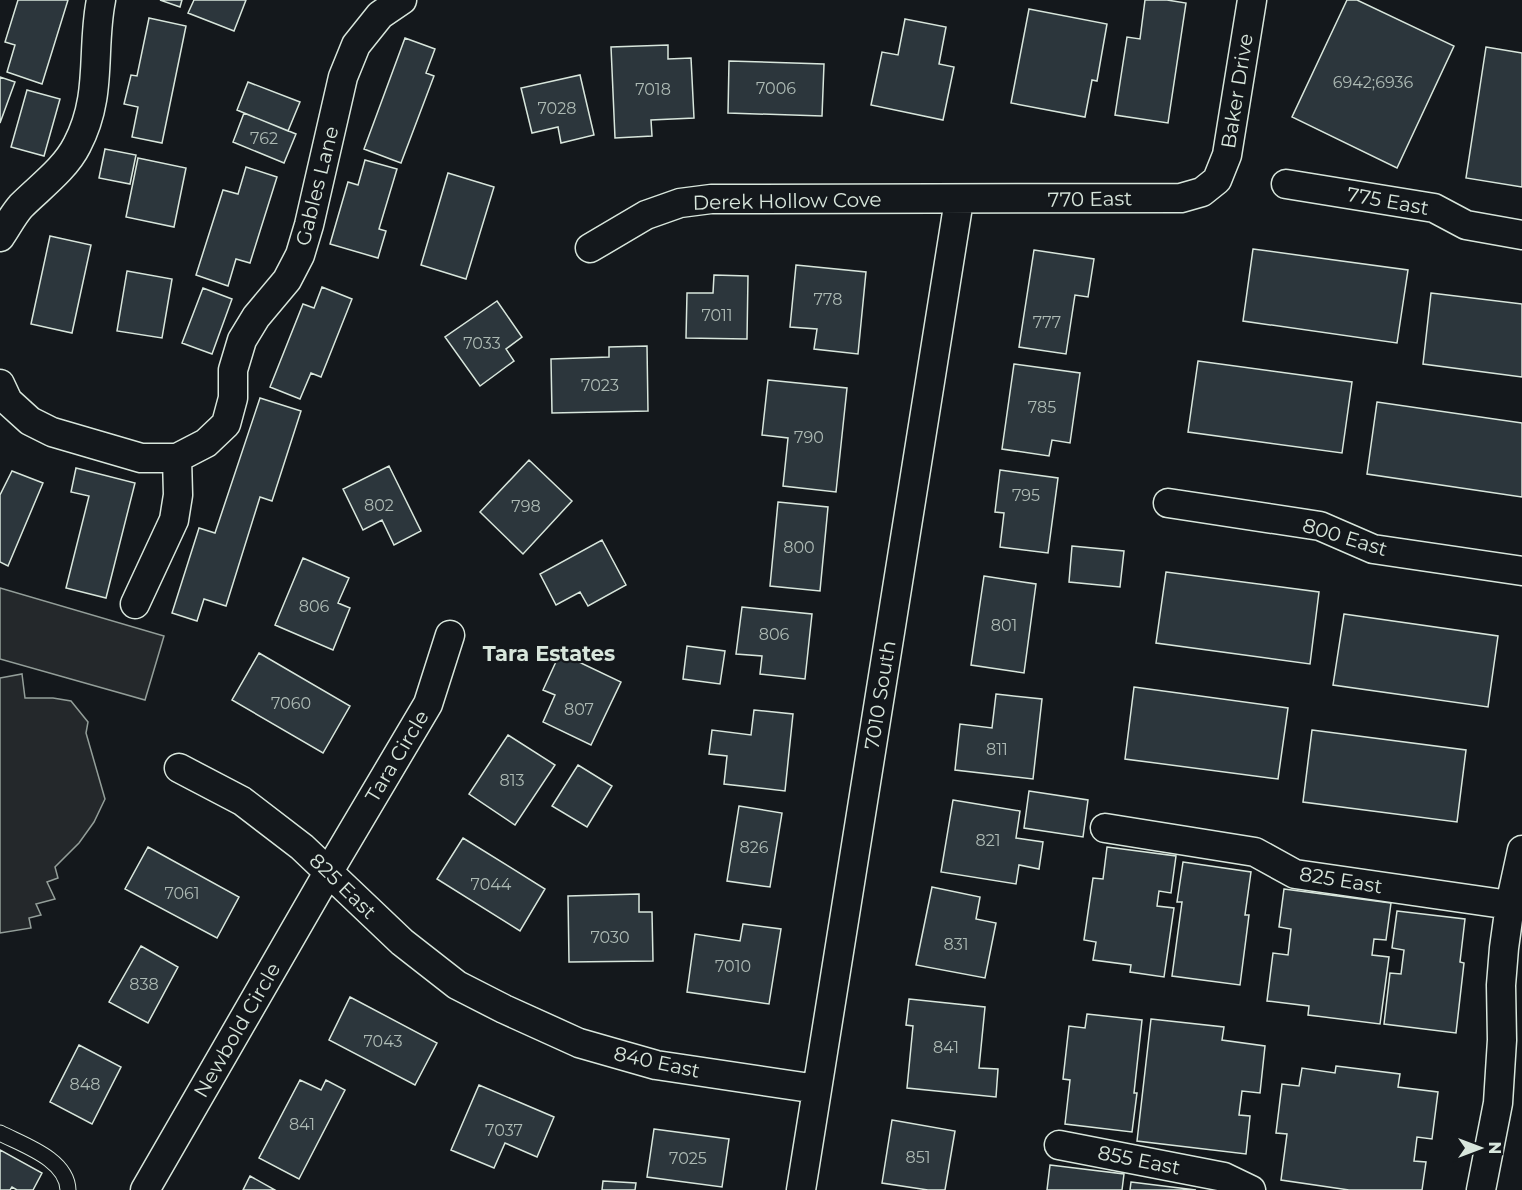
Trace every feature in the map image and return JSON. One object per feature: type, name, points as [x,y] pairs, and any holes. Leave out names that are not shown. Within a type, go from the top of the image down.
[{"type":"street","points":[[0,237],[20,208],[50,180],[77,146],[92,106],[97,67],[97,20],[101,0]]},
{"type":"street","name":"Gables Lane","points":[[3,399],[30,421],[52,432],[141,459],[177,458],[206,443],[225,424],[233,398],[233,370],[242,340],[256,317],[287,280],[300,255],[343,77],[356,45],[380,15],[402,0]]},
{"type":"street","name":"Baker Drive","points":[[1217,180],[1227,155],[1252,0]]},
{"type":"street","name":"770 East","points":[[958,200],[1181,198],[1202,192],[1217,180]]},
{"type":"street","name":"775 East","points":[[1286,184],[1434,208],[1466,225],[1522,235]]},
{"type":"street","name":"Derek Hollow Cove","points":[[590,248],[646,215],[680,203],[711,199],[958,200]]},
{"type":"street","name":"7010 South","points":[[801,1190],[958,200]]},
{"type":"street","points":[[135,604],[174,520],[178,495],[177,458]]},
{"type":"street","name":"800 East","points":[[1168,503],[1320,526],[1373,549],[1522,571]]},
{"type":"street","name":"Tara Circle","points":[[329,871],[428,704],[450,635]]},
{"type":"street","name":"825 East","points":[[179,768],[242,801],[302,846],[402,942],[457,985],[504,1009]]},
{"type":"street","name":"825 East","points":[[1105,828],[1255,852],[1295,874],[1510,905]]},
{"type":"street","points":[[1481,1190],[1498,1103],[1502,1040],[1501,985],[1510,905],[1520,867]]},
{"type":"street","name":"Newbold Circle","points":[[145,1190],[329,871]]},
{"type":"street","name":"840 East","points":[[504,1009],[579,1043],[656,1065],[817,1089]]},
{"type":"street","name":"855 East","points":[[1059,1145],[1224,1177],[1251,1190]]},
{"type":"lane","points":[[0,1133],[43,1155],[60,1168],[68,1184],[68,1190]]},
{"type":"shaded area","points":[[0,588],[164,636],[145,700],[0,659]]},
{"type":"shaded area","points":[[22,674],[25,698],[53,698],[71,701],[88,722],[86,733],[105,799],[94,822],[79,843],[55,867],[58,878],[47,882],[55,899],[36,904],[41,915],[29,918],[31,928],[0,933],[0,678]]},
{"type":"building","points":[[18,0],[68,0],[42,84],[7,72],[15,45],[5,42]]},
{"type":"building","points":[[160,0],[182,0],[180,7]]},
{"type":"building","points":[[194,0],[246,0],[234,31],[188,13]]},
{"type":"building","points":[[1145,0],[1186,3],[1168,123],[1115,115],[1127,37],[1140,39]]},
{"type":"building","points":[[1347,0],[1357,0],[1454,46],[1397,168],[1292,117]]},
{"type":"building","points":[[1029,9],[1107,24],[1097,81],[1092,80],[1085,117],[1011,103]]},
{"type":"building","points":[[149,18],[186,26],[162,143],[132,137],[138,107],[124,104],[131,75],[137,76]]},
{"type":"building","points":[[905,19],[946,27],[939,64],[954,67],[943,120],[871,105],[882,52],[898,55]]},
{"type":"building","points":[[405,38],[435,49],[426,73],[434,76],[401,163],[364,149]]},
{"type":"building","points":[[668,45],[668,59],[691,58],[694,118],[651,120],[652,136],[615,138],[611,47]]},
{"type":"building","points":[[1486,47],[1522,53],[1522,187],[1466,178]]},
{"type":"building","points":[[729,61],[824,64],[822,116],[728,113]]},
{"type":"building","points":[[580,75],[594,135],[561,143],[558,127],[532,133],[521,88]]},
{"type":"building","points":[[0,77],[15,82],[0,123]]},
{"type":"building","points":[[248,82],[300,102],[288,131],[237,110]]},
{"type":"building","points":[[27,90],[60,99],[44,156],[11,147]]},
{"type":"building","points":[[244,113],[296,134],[284,163],[233,142]]},
{"type":"building","points":[[105,149],[136,155],[130,184],[99,178]]},
{"type":"building","points":[[138,158],[186,168],[174,227],[126,217]]},
{"type":"building","points":[[365,160],[397,169],[379,229],[386,231],[378,258],[330,244],[348,182],[358,185]]},
{"type":"building","points":[[246,167],[277,177],[250,263],[236,259],[228,286],[196,275],[223,190],[238,194]]},
{"type":"building","points":[[448,173],[494,187],[466,279],[421,265]]},
{"type":"building","points":[[50,236],[91,245],[72,333],[31,324]]},
{"type":"building","points":[[1253,249],[1408,270],[1397,343],[1243,321]]},
{"type":"building","points":[[1034,250],[1094,259],[1088,297],[1075,295],[1066,354],[1019,347]]},
{"type":"building","points":[[796,265],[866,272],[858,354],[814,349],[817,329],[790,327]]},
{"type":"building","points":[[127,271],[172,279],[162,338],[117,331]]},
{"type":"building","points":[[714,275],[748,276],[747,339],[686,338],[687,293],[713,293]]},
{"type":"building","points":[[322,287],[352,299],[321,377],[311,373],[300,399],[270,387],[303,304],[314,308]]},
{"type":"building","points":[[203,288],[232,299],[212,354],[182,343]]},
{"type":"building","points":[[1431,293],[1522,304],[1522,377],[1423,364]]},
{"type":"building","points":[[497,301],[522,337],[506,349],[514,361],[480,386],[445,337]]},
{"type":"building","points":[[647,346],[648,411],[552,413],[551,359],[609,357],[609,347]]},
{"type":"building","points":[[1198,361],[1352,382],[1342,453],[1188,432]]},
{"type":"building","points":[[1014,364],[1080,373],[1070,443],[1052,440],[1049,456],[1002,449]]},
{"type":"building","points":[[768,380],[847,388],[836,492],[783,486],[788,438],[762,435]]},
{"type":"building","points":[[260,398],[301,411],[272,501],[260,497],[226,606],[204,599],[197,621],[172,613],[199,528],[215,533]]},
{"type":"building","points":[[1377,402],[1522,423],[1522,497],[1367,474]]},
{"type":"building","points":[[529,460],[572,501],[523,554],[480,512]]},
{"type":"building","points":[[389,466],[421,531],[394,545],[382,520],[363,530],[343,489]]},
{"type":"building","points":[[76,468],[135,483],[106,598],[66,588],[89,496],[71,492]]},
{"type":"building","points":[[1000,470],[1058,478],[1048,553],[1000,547],[1004,513],[995,512]]},
{"type":"building","points":[[12,471],[43,483],[8,566],[0,562],[0,495]]},
{"type":"building","points":[[778,502],[828,507],[820,591],[770,586]]},
{"type":"building","points":[[602,540],[626,585],[588,606],[580,592],[556,605],[540,574]]},
{"type":"building","points":[[1072,546],[1124,551],[1120,587],[1069,582]]},
{"type":"building","points":[[303,558],[349,578],[338,603],[350,608],[333,650],[275,625]]},
{"type":"building","points":[[1166,572],[1319,592],[1310,664],[1156,643]]},
{"type":"building","points":[[984,576],[1036,584],[1024,673],[971,665]]},
{"type":"building","points":[[742,607],[812,614],[805,679],[760,674],[762,656],[736,654]]},
{"type":"building","points":[[1344,614],[1498,636],[1488,707],[1333,685]]},
{"type":"building","points":[[687,646],[725,651],[720,684],[683,679]]},
{"type":"building","points":[[259,653],[350,706],[323,753],[232,700]]},
{"type":"building","points":[[560,653],[621,682],[591,745],[543,722],[555,695],[543,690]]},
{"type":"building","points":[[1134,687],[1288,708],[1278,779],[1125,759]]},
{"type":"building","points":[[996,694],[1042,699],[1033,779],[955,770],[960,724],[992,728]]},
{"type":"building","points":[[754,710],[793,714],[785,791],[724,784],[727,756],[709,754],[712,730],[751,735]]},
{"type":"building","points":[[1312,730],[1466,750],[1457,822],[1303,802]]},
{"type":"building","points":[[508,735],[555,765],[515,825],[469,794]]},
{"type":"building","points":[[578,765],[612,786],[587,827],[552,806]]},
{"type":"building","points":[[1029,791],[1088,800],[1083,837],[1024,828]]},
{"type":"building","points":[[953,800],[1020,811],[1016,838],[1043,842],[1039,869],[1019,865],[1016,884],[941,872]]},
{"type":"building","points":[[739,806],[782,813],[770,887],[727,881]]},
{"type":"building","points":[[463,838],[545,889],[520,931],[437,879]]},
{"type":"building","points":[[148,847],[239,897],[217,938],[125,889]]},
{"type":"building","points":[[1107,847],[1176,856],[1171,893],[1159,891],[1157,906],[1174,908],[1164,977],[1130,972],[1131,965],[1093,960],[1096,942],[1084,940],[1093,878],[1103,879]]},
{"type":"building","points":[[1183,862],[1251,872],[1245,915],[1249,915],[1240,985],[1172,976],[1182,902],[1177,902]]},
{"type":"building","points":[[932,887],[980,897],[976,919],[996,923],[985,978],[916,965]]},
{"type":"building","points":[[1284,889],[1391,903],[1386,940],[1374,939],[1372,955],[1389,957],[1380,1024],[1308,1015],[1309,1006],[1267,1001],[1273,953],[1288,955],[1291,929],[1279,927]]},
{"type":"building","points":[[639,894],[639,912],[652,912],[653,961],[569,962],[568,896]]},
{"type":"building","points":[[1397,911],[1465,919],[1460,962],[1464,963],[1456,1033],[1384,1024],[1390,973],[1401,974],[1404,950],[1392,948]]},
{"type":"building","points":[[743,924],[781,929],[769,1004],[687,992],[695,934],[740,941]]},
{"type":"building","points":[[141,946],[178,967],[148,1023],[109,1002]]},
{"type":"building","points":[[350,997],[437,1043],[415,1085],[329,1040]]},
{"type":"building","points":[[909,999],[985,1007],[979,1068],[998,1069],[996,1097],[907,1088],[913,1026],[906,1025]]},
{"type":"building","points":[[1087,1014],[1142,1020],[1132,1132],[1065,1124],[1070,1080],[1063,1079],[1069,1026],[1085,1028]]},
{"type":"building","points":[[1151,1019],[1224,1027],[1222,1040],[1265,1046],[1260,1093],[1242,1091],[1239,1115],[1250,1116],[1246,1154],[1137,1141]]},
{"type":"building","points":[[79,1045],[121,1067],[92,1124],[50,1102]]},
{"type":"building","points":[[1336,1066],[1400,1074],[1398,1087],[1438,1092],[1432,1139],[1417,1137],[1414,1161],[1426,1162],[1422,1190],[1349,1190],[1281,1180],[1287,1134],[1276,1133],[1282,1084],[1299,1086],[1302,1068],[1335,1073]]},
{"type":"building","points":[[300,1080],[321,1090],[326,1080],[345,1090],[299,1179],[259,1158]]},
{"type":"building","points":[[479,1085],[554,1117],[537,1157],[505,1143],[494,1168],[451,1150]]},
{"type":"building","points":[[892,1120],[955,1131],[945,1190],[928,1190],[882,1183]]},
{"type":"building","points":[[654,1129],[729,1139],[722,1187],[647,1177]]},
{"type":"building","points":[[0,1150],[42,1173],[33,1190],[17,1190],[12,1187],[10,1190],[0,1190]]},
{"type":"building","points":[[1050,1165],[1124,1174],[1122,1190],[1047,1190]]},
{"type":"building","points":[[250,1176],[275,1190],[243,1190]]},
{"type":"building","points":[[603,1181],[636,1183],[635,1190],[602,1190]]},
{"type":"building","points":[[1131,1182],[1196,1190],[1130,1190]]},
{"type":"district","name":"Tara Estates","points":[[549,654]]}]
